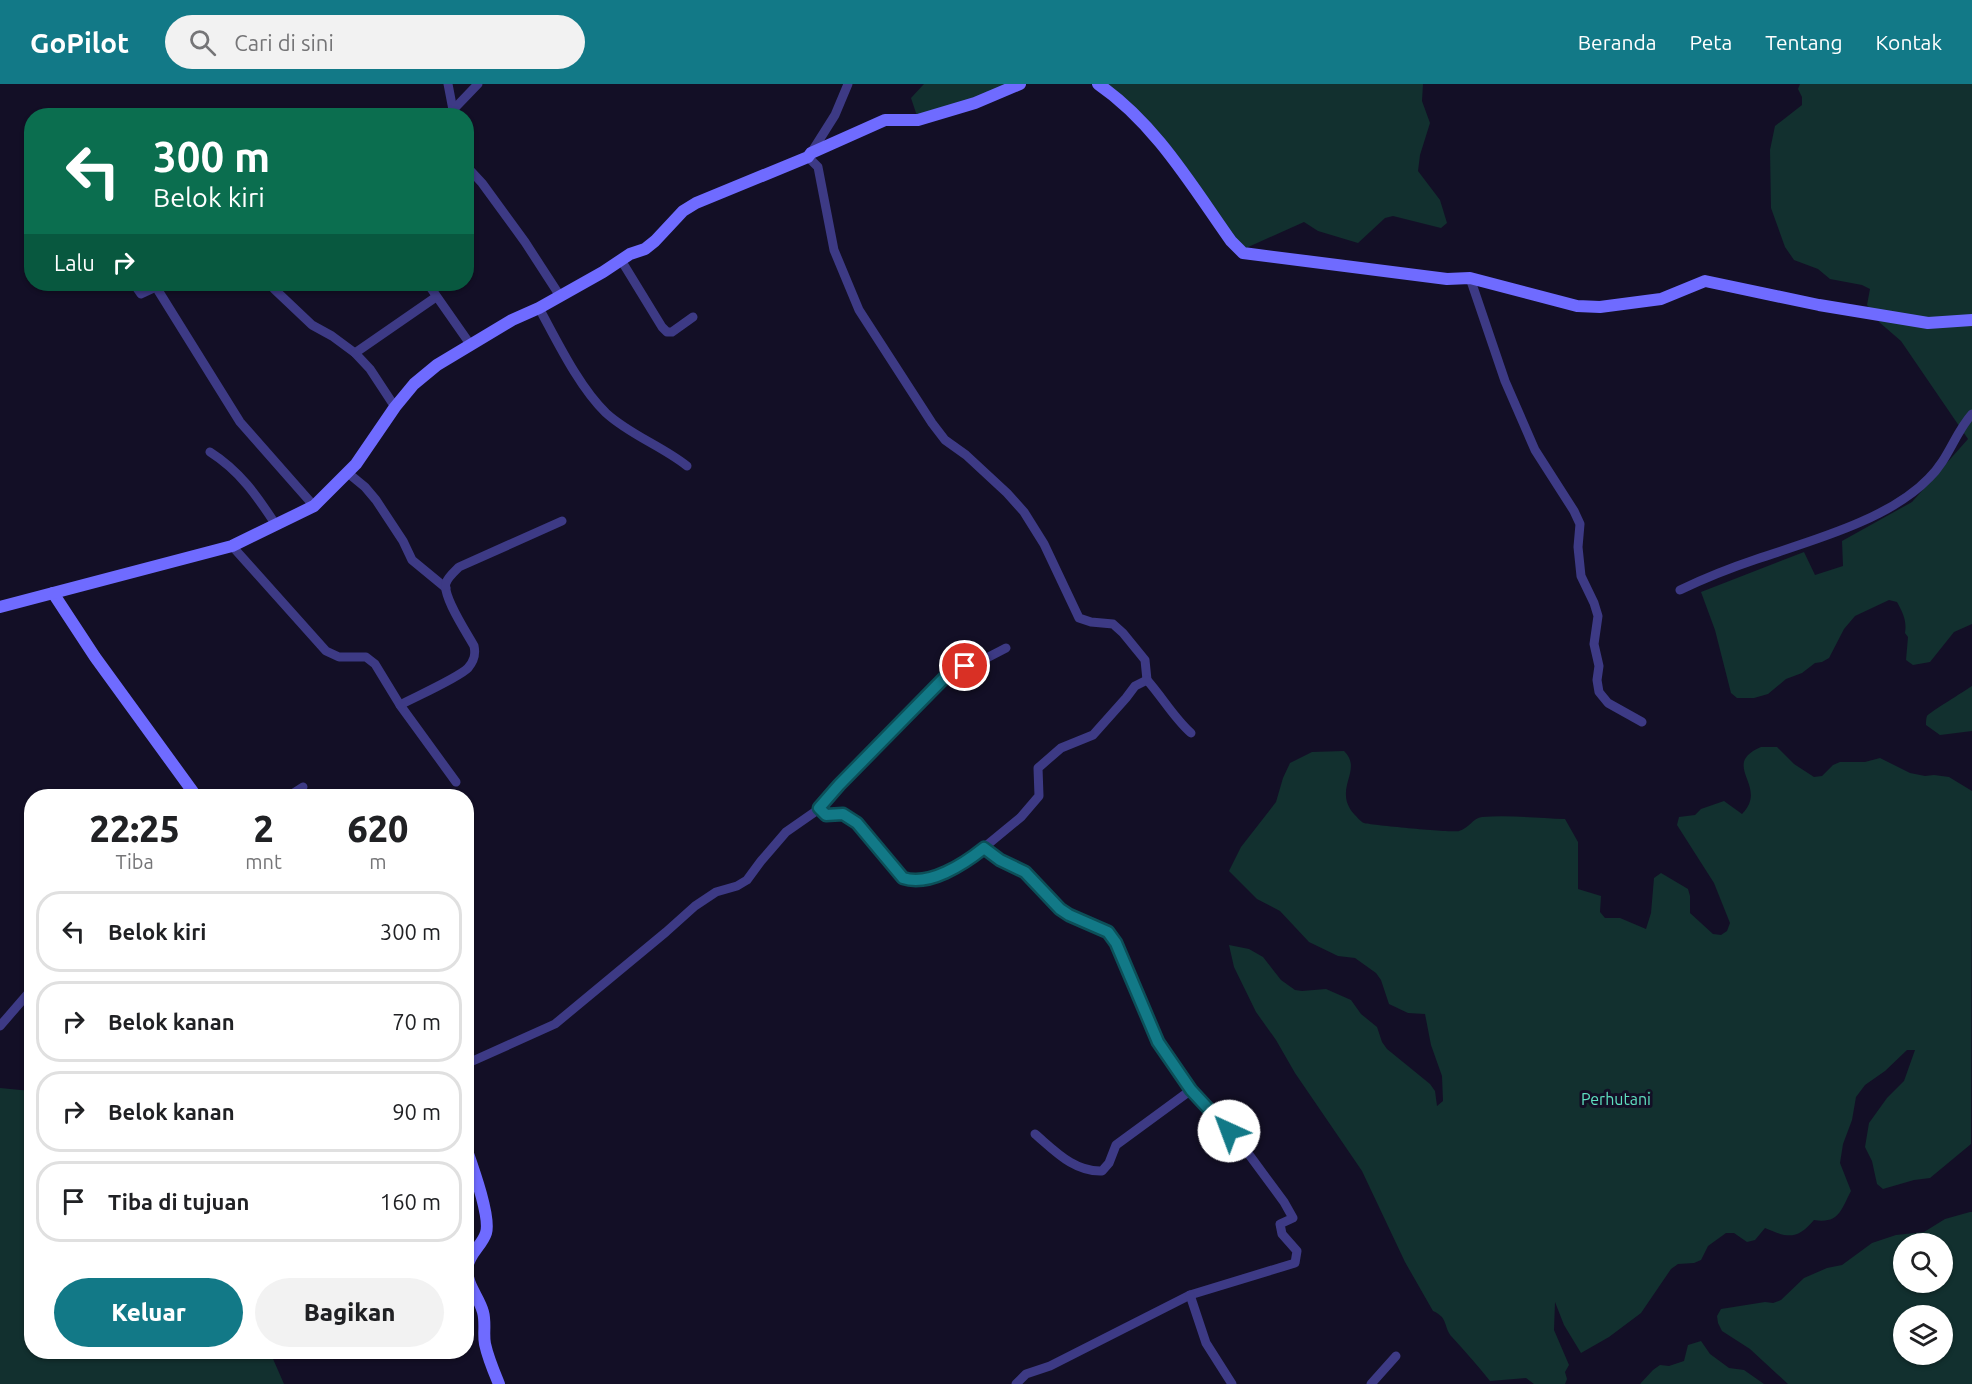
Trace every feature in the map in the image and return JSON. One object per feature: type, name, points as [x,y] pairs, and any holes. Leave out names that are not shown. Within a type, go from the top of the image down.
[{"type":"street","points":[[448,84],[451,108]]},
{"type":"street","points":[[456,108],[478,84]]},
{"type":"street","points":[[810,155],[835,115],[848,84]]},
{"type":"street","points":[[0,608],[232,546],[314,506],[363,455],[395,407],[414,384],[437,365],[512,320],[539,308],[650,245],[696,202],[810,155],[885,120],[918,120],[975,103],[1020,84]]},
{"type":"street","points":[[1098,84],[1116,96],[1148,128],[1243,253],[1447,279],[1470,278],[1577,306],[1600,307],[1660,299],[1705,281],[1819,305],[1928,323],[1972,320]]},
{"type":"street","points":[[810,155],[818,167],[834,250],[860,310],[932,423],[945,440],[966,454],[1024,512],[1044,544],[1079,618],[1090,622],[1113,624],[1123,633],[1145,660],[1147,680],[1177,721],[1191,733]]},
{"type":"street","points":[[474,175],[525,242],[560,296]]},
{"type":"street","points":[[621,260],[667,332],[672,332],[693,317]]},
{"type":"street","points":[[1470,278],[1506,381],[1535,450],[1580,524],[1578,547],[1581,576],[1598,616],[1594,644],[1599,666],[1597,680],[1599,692],[1608,703],[1642,722]]},
{"type":"street","points":[[163,291],[240,422],[314,506]]},
{"type":"street","points":[[276,291],[312,325],[355,353],[370,369],[395,407]]},
{"type":"street","points":[[432,291],[470,344]]},
{"type":"street","points":[[355,353],[436,297]]},
{"type":"street","points":[[539,308],[579,378],[605,412],[630,431],[658,445],[687,466]]},
{"type":"street","points":[[1680,590],[1714,574],[1840,531],[1893,505],[1930,477],[1947,455],[1963,424],[1972,414]]},
{"type":"street","points":[[210,452],[248,483],[276,525]]},
{"type":"street","points":[[348,473],[376,500],[403,541],[412,560],[446,588]]},
{"type":"street","points":[[400,705],[464,671],[474,659],[476,653],[474,646],[447,595],[447,582],[459,567],[562,520]]},
{"type":"street","points":[[232,546],[326,651],[339,657],[366,657],[375,664],[400,705],[456,782]]},
{"type":"street","points":[[53,593],[95,657],[191,789]]},
{"type":"street","points":[[474,1060],[555,1024],[695,906],[716,892],[737,886],[747,880],[786,831],[819,808],[951,671],[979,662],[1006,648]]},
{"type":"street","points":[[819,808],[826,815],[843,814],[857,823],[903,878],[913,881],[949,872],[984,848],[1021,817],[1039,796],[1038,768],[1061,748],[1093,735],[1135,686],[1147,680]]},
{"type":"street","points":[[984,848],[1000,860],[1025,872],[1060,909],[1108,932],[1116,943],[1158,1042],[1191,1090],[1242,1144],[1284,1202],[1293,1218],[1280,1224],[1282,1233],[1297,1251],[1295,1263],[1190,1295],[1050,1366],[1026,1374],[1016,1384]]},
{"type":"street","points":[[0,1026],[24,998]]},
{"type":"street","points":[[1035,1134],[1065,1160],[1091,1171],[1102,1171],[1116,1146],[1191,1090]]},
{"type":"street","points":[[474,1175],[487,1224],[487,1231],[474,1252]]},
{"type":"street","points":[[474,1295],[482,1310],[486,1345],[499,1384]]},
{"type":"street","points":[[1190,1295],[1206,1343],[1232,1384]]},
{"type":"street","points":[[1371,1384],[1396,1356]]},
{"type":"green space","points":[[924,84],[1012,84],[974,100],[917,116],[911,98]]},
{"type":"green space","points":[[1104,84],[1423,84],[1422,101],[1430,123],[1420,155],[1418,171],[1440,200],[1447,223],[1441,228],[1393,216],[1385,218],[1358,243],[1318,231],[1304,222],[1246,248],[1234,239]]},
{"type":"green space","points":[[1800,84],[1972,84],[1972,624],[1954,632],[1930,662],[1913,665],[1906,660],[1908,637],[1905,633],[1903,613],[1897,602],[1889,600],[1855,616],[1844,629],[1829,658],[1786,679],[1768,694],[1754,698],[1737,698],[1731,693],[1715,630],[1701,592],[1804,552],[1815,575],[1843,566],[1842,541],[1912,502],[1968,439],[1901,341],[1879,322],[1867,305],[1870,289],[1862,285],[1830,279],[1818,269],[1794,260],[1785,247],[1771,208],[1770,150],[1775,126],[1802,105],[1802,97],[1798,89]]},
{"type":"green space","points":[[1972,686],[1972,731],[1940,735],[1926,725],[1927,716]]},
{"type":"green space","name":"Perhutani","points":[[1761,747],[1777,747],[1794,764],[1814,777],[1822,776],[1833,765],[1840,762],[1865,762],[1880,758],[1910,773],[1949,777],[1972,791],[1971,1144],[1930,1178],[1883,1189],[1877,1184],[1872,1161],[1865,1147],[1869,1123],[1887,1098],[1904,1081],[1915,1050],[1907,1050],[1885,1071],[1865,1085],[1856,1097],[1840,1163],[1851,1191],[1834,1218],[1814,1220],[1802,1231],[1792,1235],[1780,1234],[1765,1228],[1755,1240],[1747,1242],[1734,1233],[1726,1233],[1708,1246],[1701,1260],[1678,1264],[1671,1269],[1641,1313],[1609,1337],[1581,1353],[1564,1325],[1555,1302],[1554,1330],[1569,1365],[1565,1372],[1567,1379],[1565,1384],[1534,1384],[1526,1378],[1490,1381],[1452,1337],[1444,1320],[1433,1311],[1405,1262],[1362,1171],[1256,1012],[1234,967],[1229,945],[1249,949],[1263,957],[1281,980],[1295,990],[1326,989],[1351,1000],[1361,1014],[1377,1027],[1387,1049],[1430,1084],[1435,1091],[1437,1106],[1443,1101],[1442,1076],[1431,1045],[1425,1014],[1408,1013],[1389,1004],[1381,980],[1376,973],[1355,958],[1338,956],[1309,942],[1280,911],[1257,899],[1229,871],[1241,847],[1276,802],[1290,763],[1312,752],[1344,751],[1351,765],[1346,788],[1348,805],[1364,823],[1459,831],[1482,817],[1565,819],[1578,842],[1578,889],[1601,896],[1600,912],[1605,918],[1620,918],[1646,929],[1651,913],[1654,878],[1661,873],[1688,889],[1690,913],[1713,934],[1721,935],[1727,931],[1730,923],[1714,883],[1677,825],[1679,817],[1695,815],[1701,809],[1724,801],[1742,814],[1749,804],[1751,794],[1744,761],[1749,754]]},
{"type":"green space","points":[[0,1088],[24,1090],[24,1359],[273,1359],[284,1384],[0,1384]]},
{"type":"green space","points":[[1972,1212],[1972,1384],[1788,1384],[1750,1349],[1722,1331],[1718,1323],[1717,1316],[1721,1309],[1781,1300],[1804,1278],[1827,1268],[1842,1265],[1872,1243],[1893,1236],[1893,1293],[1953,1293],[1953,1233],[1915,1233],[1924,1232],[1945,1219]]},
{"type":"green space","points":[[1701,1341],[1710,1354],[1729,1368],[1744,1370],[1764,1384],[1640,1384],[1660,1365],[1669,1366],[1684,1361],[1688,1345]]},
{"type":"route","points":[[965,666],[951,671],[819,808],[826,815],[843,814],[857,823],[903,878],[913,881],[949,872],[984,848],[1000,860],[1025,872],[1060,909],[1108,932],[1116,943],[1158,1042],[1191,1090],[1229,1131]]}]
